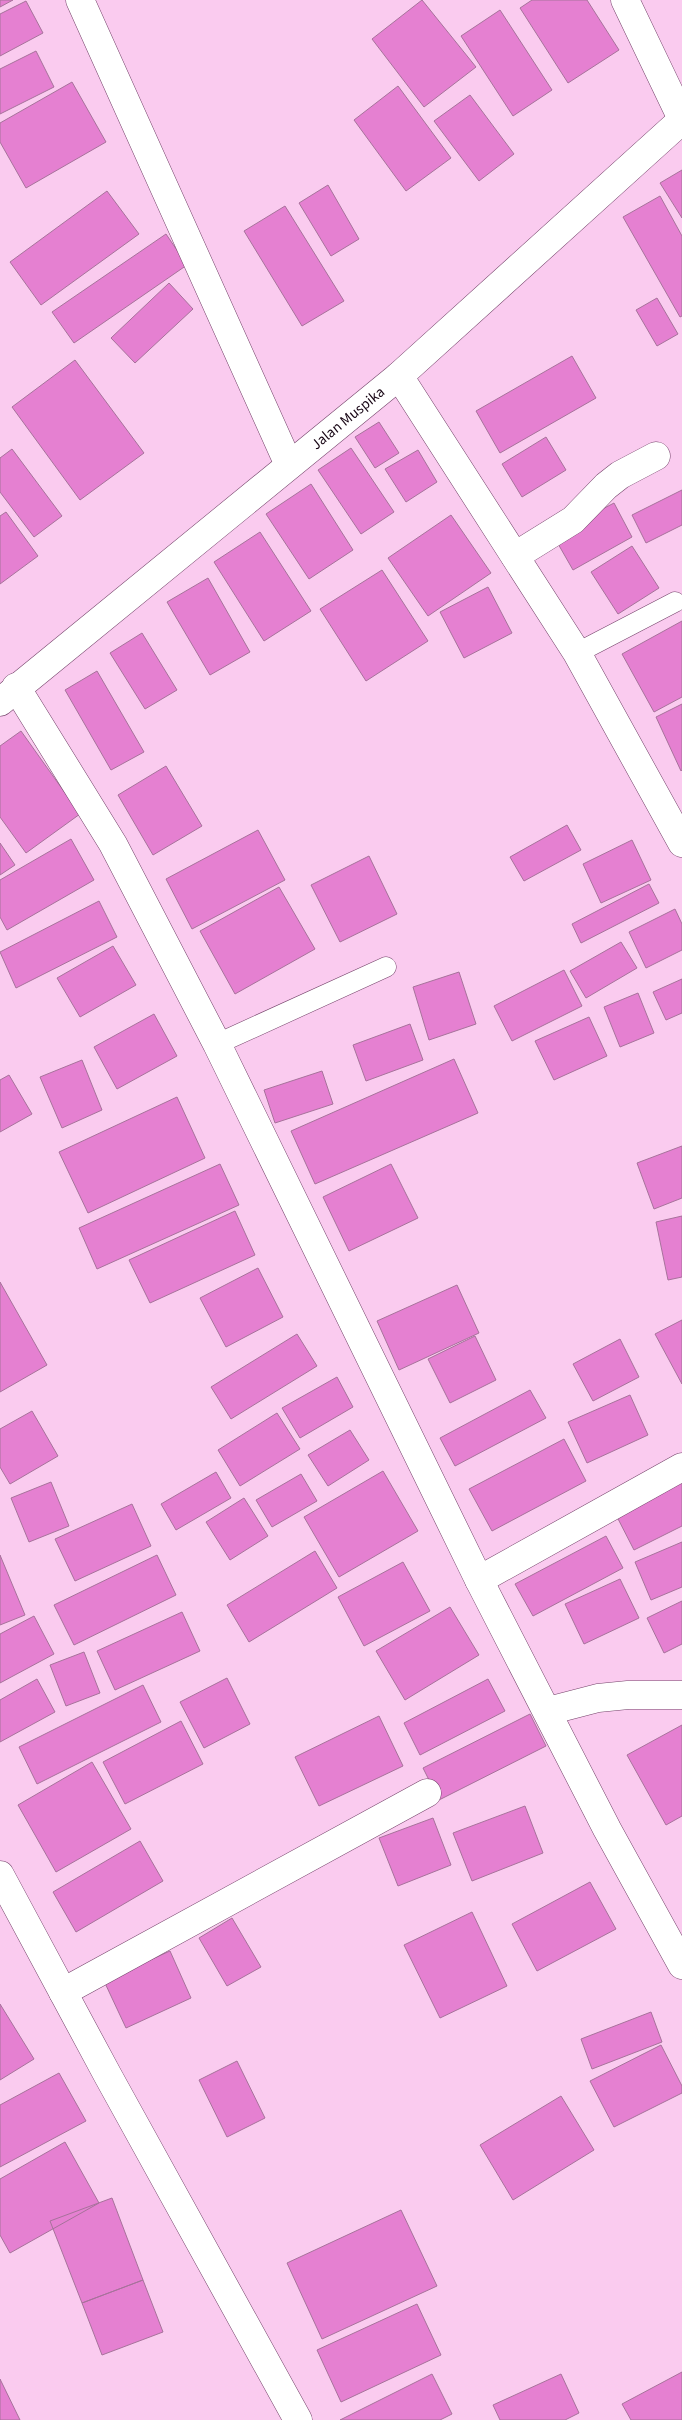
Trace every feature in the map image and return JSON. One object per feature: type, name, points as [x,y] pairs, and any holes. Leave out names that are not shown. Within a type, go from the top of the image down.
[{"type":"street","points":[[80,0],[289,465]]},
{"type":"street","points":[[625,0],[682,120]]},
{"type":"street","name":"Jalan Muspika","points":[[8,694],[400,376],[682,120]]},
{"type":"street","points":[[400,376],[577,653],[682,843]]},
{"type":"street","points":[[514,556],[573,520],[613,480],[656,456]]},
{"type":"street","points":[[8,694],[113,844],[217,1044],[479,1580],[607,1829],[682,1965]]},
{"type":"street","points":[[479,1580],[682,1467]]},
{"type":"street","points":[[548,1711],[598,1698],[628,1695],[682,1695]]},
{"type":"street","points":[[63,1992],[427,1794]]},
{"type":"street","points":[[0,1875],[298,2420]]},
{"type":"lane","points":[[577,653],[675,602]]},
{"type":"lane","points":[[217,1044],[386,967]]},
{"type":"building","points":[[0,0],[13,0],[0,7]]},
{"type":"building","points":[[422,0],[476,67],[424,107],[372,39]]},
{"type":"building","points":[[532,0],[587,0],[619,50],[568,83],[520,8]]},
{"type":"building","points":[[26,1],[43,33],[0,56],[0,14]]},
{"type":"building","points":[[500,10],[552,90],[513,116],[461,36]]},
{"type":"building","points":[[36,51],[54,87],[0,114],[0,69]]},
{"type":"building","points":[[72,82],[106,142],[26,188],[0,142],[0,123]]},
{"type":"building","points":[[398,86],[451,158],[406,191],[354,120]]},
{"type":"building","points":[[470,95],[514,154],[479,181],[434,121]]},
{"type":"building","points":[[682,170],[682,218],[660,183]]},
{"type":"building","points":[[328,185],[359,239],[331,256],[299,203]]},
{"type":"building","points":[[107,191],[139,234],[41,305],[10,262]]},
{"type":"building","points":[[660,196],[682,236],[682,316],[680,317],[623,217]]},
{"type":"building","points":[[285,206],[344,301],[302,326],[244,231]]},
{"type":"building","points":[[166,234],[187,265],[74,343],[52,312]]},
{"type":"building","points":[[169,283],[193,309],[135,363],[111,338]]},
{"type":"building","points":[[657,298],[678,334],[657,346],[636,310]]},
{"type":"building","points":[[572,356],[596,398],[500,453],[476,411]]},
{"type":"building","points":[[75,360],[144,453],[80,500],[12,407]]},
{"type":"building","points":[[379,422],[399,453],[375,468],[355,437]]},
{"type":"building","points":[[546,437],[566,470],[522,497],[502,464]]},
{"type":"building","points":[[351,448],[394,512],[361,534],[318,470]]},
{"type":"building","points":[[12,449],[62,516],[34,537],[0,492],[0,458]]},
{"type":"building","points":[[418,450],[437,482],[406,502],[385,469]]},
{"type":"building","points":[[311,484],[353,550],[309,579],[266,514]]},
{"type":"building","points":[[682,490],[682,525],[646,543],[632,515]]},
{"type":"building","points":[[614,503],[632,537],[573,570],[553,535]]},
{"type":"building","points":[[6,512],[38,556],[0,584],[0,516]]},
{"type":"building","points":[[451,515],[491,573],[428,616],[388,558]]},
{"type":"building","points":[[260,532],[311,611],[264,641],[214,562]]},
{"type":"building","points":[[632,546],[659,588],[618,614],[591,572]]},
{"type":"building","points":[[382,570],[428,641],[366,681],[320,609]]},
{"type":"building","points":[[208,578],[250,652],[210,675],[167,602]]},
{"type":"building","points":[[488,587],[512,633],[464,658],[440,612]]},
{"type":"building","points":[[682,621],[682,697],[654,712],[622,654]]},
{"type":"building","points":[[142,633],[177,690],[145,709],[110,653]]},
{"type":"building","points":[[97,671],[144,752],[111,770],[65,690]]},
{"type":"building","points":[[682,704],[682,770],[681,771],[656,717]]},
{"type":"building","points":[[21,731],[80,814],[26,853],[0,817],[0,746]]},
{"type":"building","points":[[166,766],[202,826],[153,855],[118,795]]},
{"type":"building","points":[[567,825],[581,850],[524,881],[510,857]]},
{"type":"building","points":[[258,830],[285,880],[192,929],[166,879]]},
{"type":"building","points":[[71,839],[94,880],[7,930],[0,917],[0,880]]},
{"type":"building","points":[[632,840],[651,880],[601,903],[583,864]]},
{"type":"building","points":[[0,843],[15,865],[0,875]]},
{"type":"building","points":[[369,856],[397,914],[340,942],[311,885]]},
{"type":"building","points":[[649,884],[659,903],[581,943],[572,924]]},
{"type":"building","points":[[279,887],[315,949],[235,994],[200,931]]},
{"type":"building","points":[[99,901],[117,937],[16,988],[0,952]]},
{"type":"building","points":[[675,909],[682,924],[682,950],[646,968],[629,932]]},
{"type":"building","points":[[621,942],[637,968],[586,998],[570,971]]},
{"type":"building","points":[[113,946],[136,985],[80,1017],[57,978]]},
{"type":"building","points":[[564,970],[582,1006],[512,1041],[494,1006]]},
{"type":"building","points":[[459,972],[476,1024],[429,1040],[413,987]]},
{"type":"building","points":[[682,979],[682,1013],[666,1020],[653,992]]},
{"type":"building","points":[[638,993],[654,1033],[620,1047],[604,1007]]},
{"type":"building","points":[[154,1014],[177,1056],[117,1089],[94,1047]]},
{"type":"building","points":[[589,1017],[607,1056],[554,1080],[535,1041]]},
{"type":"building","points":[[410,1024],[423,1060],[366,1081],[353,1045]]},
{"type":"building","points":[[454,1059],[478,1113],[315,1184],[291,1131]]},
{"type":"building","points":[[82,1060],[102,1110],[62,1128],[40,1077]]},
{"type":"building","points":[[322,1071],[333,1104],[275,1123],[264,1090]]},
{"type":"building","points":[[9,1075],[32,1114],[0,1132],[0,1080]]},
{"type":"building","points":[[177,1097],[205,1158],[88,1213],[59,1152]]},
{"type":"building","points":[[682,1146],[682,1198],[654,1209],[637,1163]]},
{"type":"building","points":[[220,1164],[239,1205],[97,1269],[79,1228]]},
{"type":"building","points":[[391,1164],[418,1218],[349,1251],[323,1197]]},
{"type":"building","points":[[235,1211],[255,1255],[150,1303],[129,1260]]},
{"type":"building","points":[[682,1216],[682,1277],[668,1280],[656,1222]]},
{"type":"building","points":[[258,1268],[283,1317],[226,1347],[200,1298]]},
{"type":"building","points":[[0,1282],[47,1365],[0,1392]]},
{"type":"building","points":[[457,1285],[479,1333],[399,1370],[377,1321]]},
{"type":"building","points":[[682,1320],[682,1384],[655,1334]]},
{"type":"building","points":[[297,1334],[317,1366],[231,1419],[211,1387]]},
{"type":"building","points":[[475,1336],[496,1380],[450,1403],[428,1359]]},
{"type":"building","points":[[620,1339],[639,1377],[593,1401],[573,1364]]},
{"type":"building","points":[[337,1377],[353,1407],[300,1438],[282,1408]]},
{"type":"building","points":[[530,1390],[546,1418],[455,1466],[440,1438]]},
{"type":"building","points":[[630,1395],[648,1435],[587,1463],[568,1422]]},
{"type":"building","points":[[32,1411],[58,1456],[10,1484],[0,1467],[0,1429]]},
{"type":"building","points":[[277,1413],[300,1449],[240,1486],[218,1450]]},
{"type":"building","points":[[350,1430],[369,1460],[328,1486],[308,1455]]},
{"type":"building","points":[[564,1439],[586,1481],[492,1531],[469,1489]]},
{"type":"building","points":[[383,1471],[418,1531],[339,1577],[304,1517]]},
{"type":"building","points":[[216,1472],[231,1498],[176,1530],[161,1504]]},
{"type":"building","points":[[301,1474],[317,1501],[272,1527],[256,1500]]},
{"type":"building","points":[[682,1476],[682,1526],[634,1550],[614,1511]]},
{"type":"building","points":[[51,1482],[69,1526],[29,1542],[11,1498]]},
{"type":"building","points":[[244,1498],[268,1536],[230,1560],[206,1522]]},
{"type":"building","points":[[132,1504],[151,1546],[75,1581],[55,1539]]},
{"type":"building","points":[[606,1536],[623,1568],[533,1616],[515,1584]]},
{"type":"building","points":[[682,1542],[682,1587],[651,1600],[635,1562]]},
{"type":"building","points":[[315,1551],[337,1588],[249,1642],[227,1605]]},
{"type":"building","points":[[0,1555],[25,1615],[0,1625]]},
{"type":"building","points":[[157,1555],[176,1595],[74,1645],[54,1605]]},
{"type":"building","points":[[403,1562],[430,1611],[364,1646],[338,1597]]},
{"type":"building","points":[[620,1579],[639,1618],[584,1644],[565,1604]]},
{"type":"building","points":[[682,1601],[682,1644],[664,1653],[647,1618]]},
{"type":"building","points":[[450,1607],[479,1655],[405,1700],[376,1651]]},
{"type":"building","points":[[182,1612],[200,1651],[115,1690],[97,1651]]},
{"type":"building","points":[[34,1616],[54,1654],[0,1683],[0,1634]]},
{"type":"building","points":[[84,1652],[100,1693],[66,1706],[50,1665]]},
{"type":"building","points":[[227,1678],[250,1724],[204,1748],[180,1702]]},
{"type":"building","points":[[37,1679],[55,1712],[0,1742],[0,1700]]},
{"type":"building","points":[[488,1679],[505,1711],[420,1755],[404,1723]]},
{"type":"building","points":[[143,1685],[161,1722],[37,1784],[19,1747]]},
{"type":"building","points":[[530,1714],[546,1746],[439,1800],[423,1768]]},
{"type":"building","points":[[379,1716],[403,1766],[319,1806],[295,1757]]},
{"type":"building","points":[[181,1721],[203,1764],[125,1804],[103,1762]]},
{"type":"building","points":[[682,1725],[682,1816],[666,1825],[627,1755]]},
{"type":"building","points":[[92,1762],[131,1829],[56,1872],[18,1805]]},
{"type":"building","points":[[525,1806],[543,1853],[472,1881],[453,1833]]},
{"type":"building","points":[[433,1818],[451,1865],[398,1886],[379,1838]]},
{"type":"building","points":[[140,1841],[163,1881],[76,1932],[53,1892]]},
{"type":"building","points":[[590,1882],[616,1929],[537,1971],[512,1924]]},
{"type":"building","points":[[472,1912],[507,1986],[440,2018],[404,1945]]},
{"type":"building","points":[[232,1918],[261,1967],[227,1986],[199,1938]]},
{"type":"building","points":[[170,1951],[191,1998],[126,2028],[104,1981]]},
{"type":"building","points":[[0,2004],[34,2059],[0,2080]]},
{"type":"building","points":[[651,2012],[662,2042],[592,2069],[581,2039]]},
{"type":"building","points":[[661,2045],[682,2086],[682,2093],[614,2127],[590,2081]]},
{"type":"building","points":[[237,2061],[265,2118],[227,2137],[199,2080]]},
{"type":"building","points":[[59,2073],[86,2121],[0,2167],[0,2105]]},
{"type":"building","points":[[561,2096],[594,2150],[513,2200],[480,2145]]},
{"type":"building","points":[[65,2142],[99,2203],[10,2253],[0,2235],[0,2179]]},
{"type":"building","points":[[112,2198],[143,2280],[82,2303],[50,2221]]},
{"type":"building","points":[[401,2210],[437,2286],[322,2339],[287,2263]]},
{"type":"building","points":[[143,2280],[163,2332],[102,2355],[82,2303]]},
{"type":"building","points":[[417,2304],[441,2355],[341,2402],[317,2350]]},
{"type":"building","points":[[682,2372],[682,2420],[631,2420],[622,2404]]},
{"type":"building","points":[[432,2374],[452,2414],[440,2420],[340,2420]]},
{"type":"building","points":[[561,2374],[579,2413],[565,2420],[500,2420],[493,2405]]},
{"type":"building","points":[[0,2379],[20,2420],[0,2420]]}]
